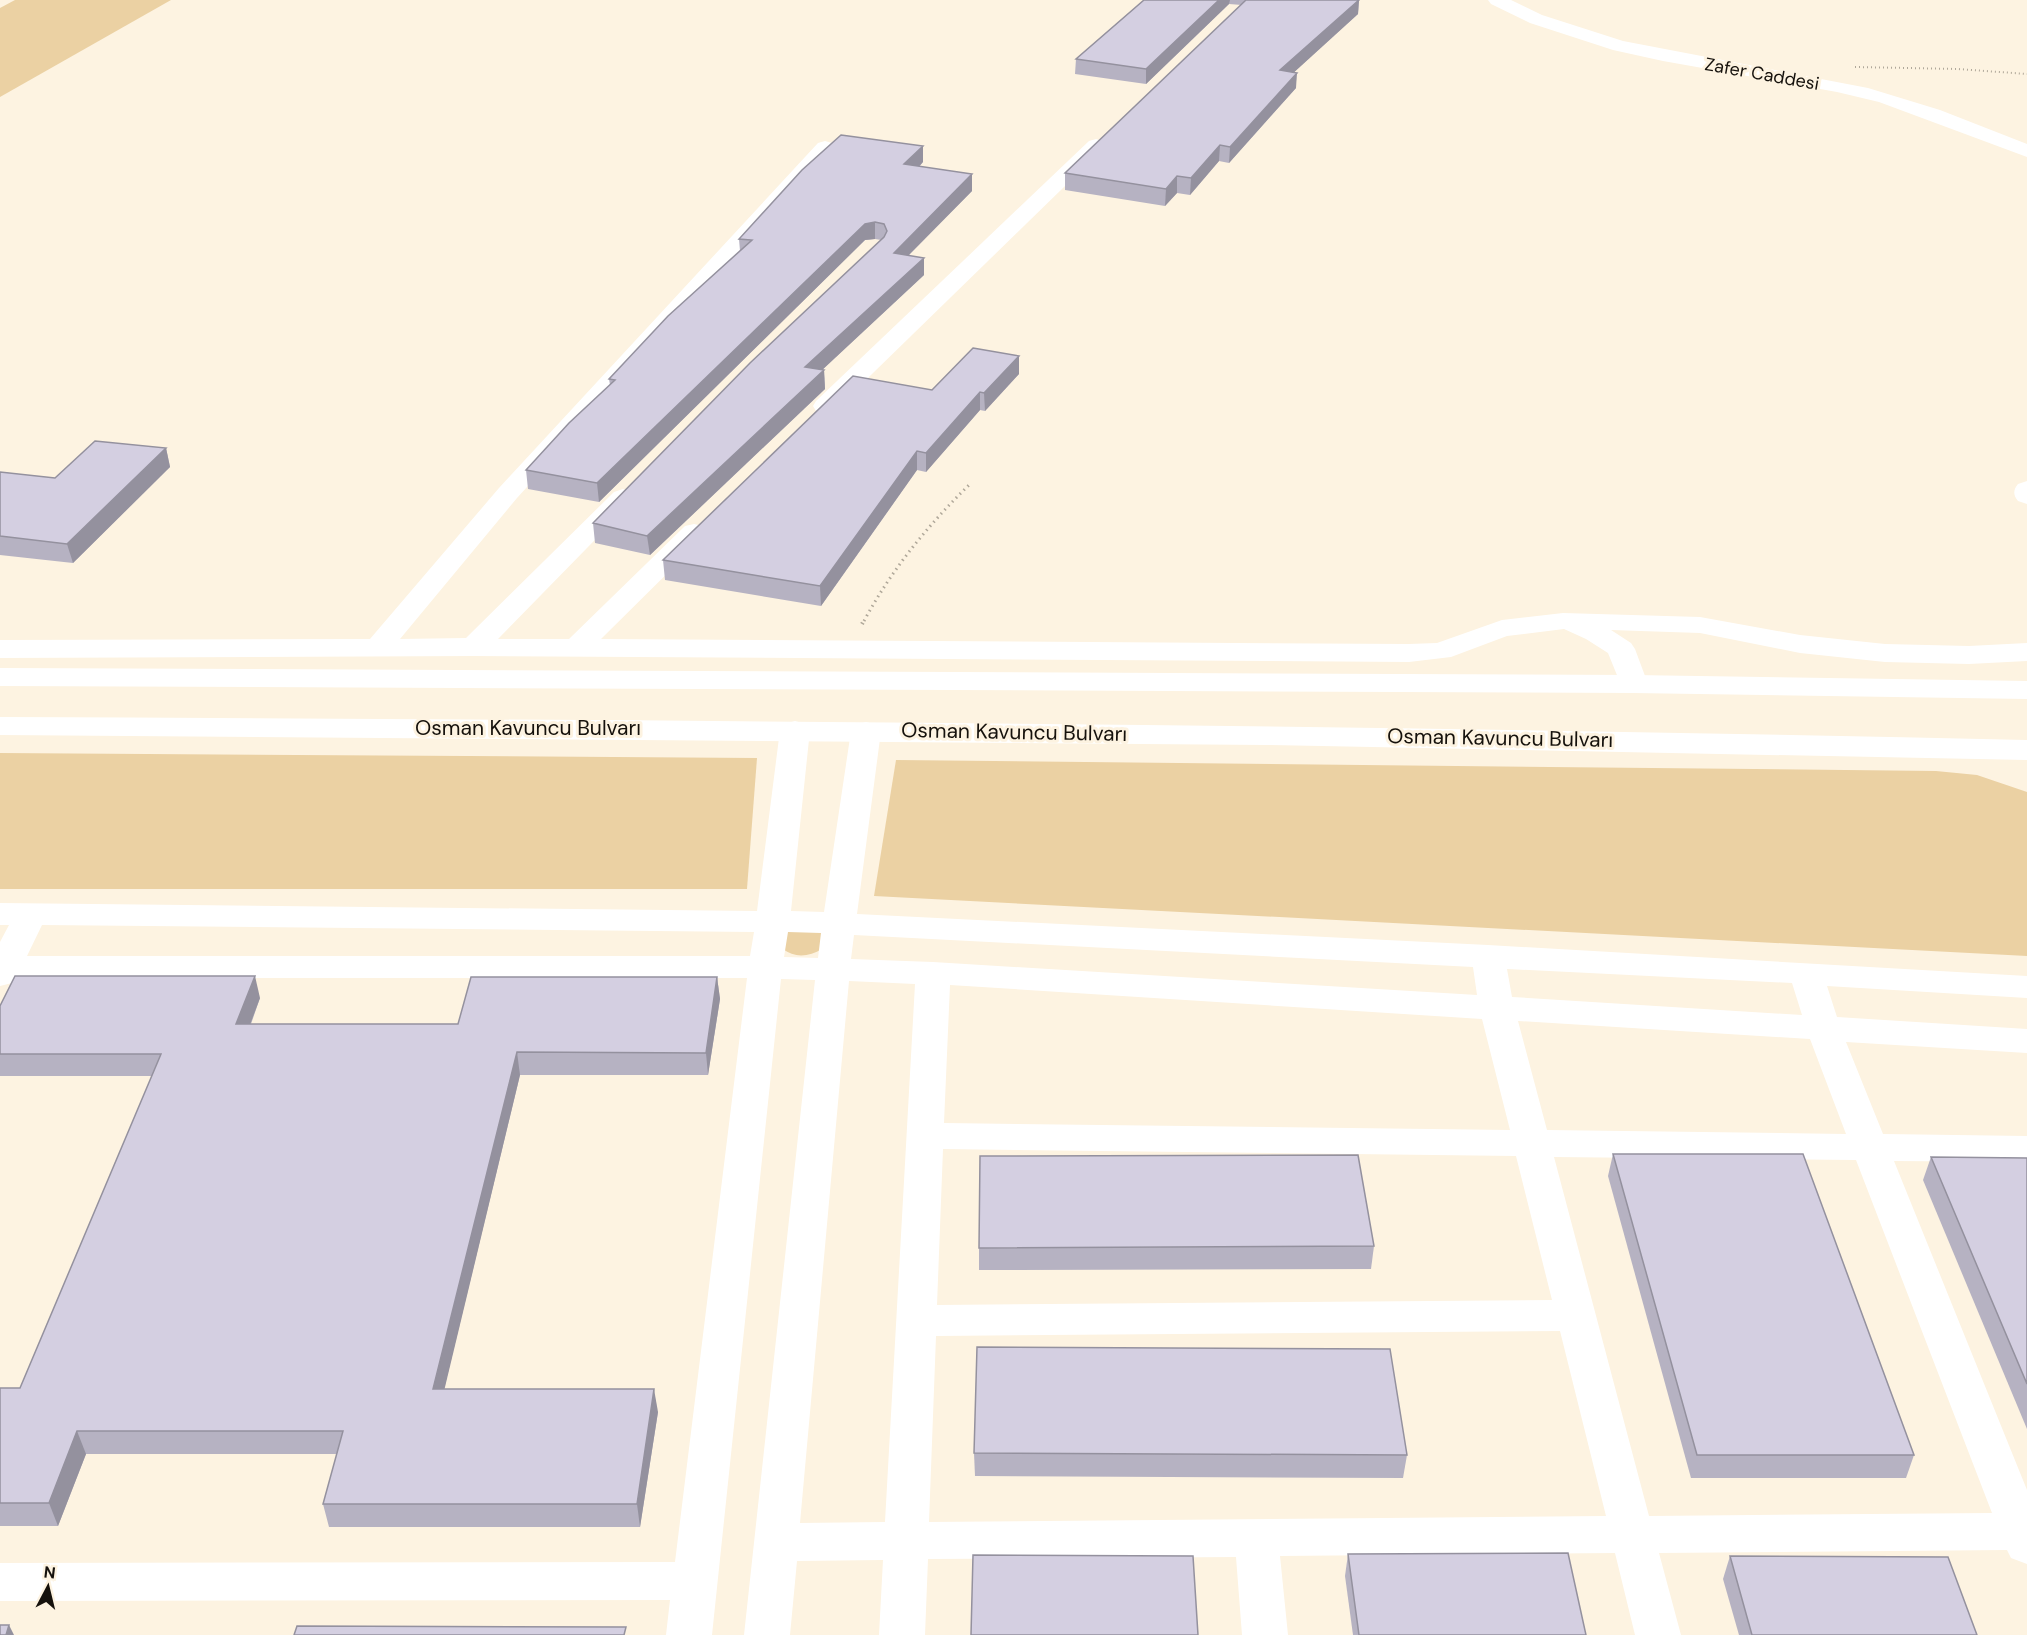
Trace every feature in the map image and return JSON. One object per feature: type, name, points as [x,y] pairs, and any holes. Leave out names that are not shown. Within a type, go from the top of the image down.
[{"type":"highway","points":[[0,677],[1633,684],[2027,690]]},
{"type":"highway","name":"Osman Kavuncu Bulvarı","points":[[0,726],[866,730],[1700,741],[2027,750]]},
{"type":"street","name":"Zafer Caddesi","points":[[1497,0],[1527,16],[1606,41],[1690,61],[1819,83],[1914,107],[2027,150]]},
{"type":"street","points":[[806,424],[1108,134]]},
{"type":"street","points":[[378,647],[508,493],[825,147]]},
{"type":"street","points":[[474,647],[636,483]]},
{"type":"street","points":[[2027,489],[2027,496]]},
{"type":"street","points":[[577,647],[711,516]]},
{"type":"street","points":[[0,649],[577,647],[1425,653],[1454,647],[1468,639],[1502,628],[1563,621],[1700,625],[1842,649],[1927,654],[2027,652]]},
{"type":"street","points":[[1563,621],[1596,633],[1621,649],[1633,684]]},
{"type":"street","points":[[1621,649],[1638,631],[1658,622]]},
{"type":"street","points":[[689,1635],[765,967],[773,921],[795,730]]},
{"type":"street","points":[[767,1635],[833,969],[866,730]]},
{"type":"street","points":[[2027,987],[1806,973],[841,923],[16,914],[1,969],[765,967],[833,969],[933,973],[2027,1041]]},
{"type":"street","points":[[1488,956],[1497,1008],[1658,1635]]},
{"type":"street","points":[[902,1635],[933,973]]},
{"type":"street","points":[[776,1542],[1632,1534],[2025,1536],[1822,1028],[1806,973]]},
{"type":"street","points":[[926,1136],[2027,1149]]},
{"type":"street","points":[[917,1321],[1576,1315]]},
{"type":"street","points":[[1256,1537],[1265,1635]]},
{"type":"street","points":[[0,1582],[696,1581]]},
{"type":"path","points":[[1819,83],[1840,70],[1866,67],[2027,74]]},
{"type":"path","points":[[850,649],[871,607],[908,552],[927,528],[970,484]]},
{"type":"shaded area","points":[[15,0],[171,0],[0,97],[0,8]]},
{"type":"shaded area","points":[[0,753],[757,758],[747,889],[0,889]]},
{"type":"shaded area","points":[[896,760],[1936,771],[1977,775],[2027,792],[2027,956],[874,896]]},
{"type":"shaded area","points":[[785,931],[824,931],[822,949],[812,954],[802,955],[787,952],[783,949]]},
{"type":"building","points":[[1144,0],[1219,0],[1146,69],[1076,59]]},
{"type":"building","points":[[1246,0],[1359,0],[1280,70],[1297,73],[1230,147],[1220,145],[1191,178],[1177,176],[1166,189],[1065,173]]},
{"type":"building","points":[[841,135],[923,146],[904,164],[972,174],[894,253],[924,258],[805,367],[824,370],[647,536],[593,523],[750,363],[884,237],[887,231],[884,224],[875,222],[865,224],[597,483],[526,470],[569,423],[615,380],[609,379],[668,316],[752,240],[739,239],[802,170]]},
{"type":"building","points":[[973,348],[1019,356],[984,393],[980,392],[926,453],[917,451],[820,586],[663,560],[853,376],[932,390]]},
{"type":"building","points":[[95,441],[166,448],[67,544],[0,536],[0,472],[55,478]]},
{"type":"building","points":[[15,976],[255,976],[236,1024],[458,1024],[471,977],[717,977],[706,1053],[517,1052],[433,1389],[654,1389],[637,1504],[323,1504],[343,1431],[77,1431],[49,1503],[0,1503],[0,1388],[20,1388],[161,1054],[0,1054],[0,1006]]},
{"type":"building","points":[[1613,1154],[1803,1154],[1914,1455],[1697,1455]]},
{"type":"building","points":[[1358,1155],[1374,1246],[979,1248],[980,1156]]},
{"type":"building","points":[[1931,1157],[2027,1158],[2027,1384]]},
{"type":"building","points":[[977,1347],[1390,1349],[1407,1455],[974,1453]]},
{"type":"building","points":[[1568,1553],[1586,1635],[1359,1635],[1348,1554]]},
{"type":"building","points":[[973,1555],[1193,1556],[1198,1635],[971,1635]]},
{"type":"building","points":[[1730,1556],[1948,1557],[1977,1635],[1752,1635]]},
{"type":"building","points":[[0,1625],[9,1625],[6,1635],[0,1635]]},
{"type":"building","points":[[297,1626],[626,1627],[624,1635],[294,1635]]}]
